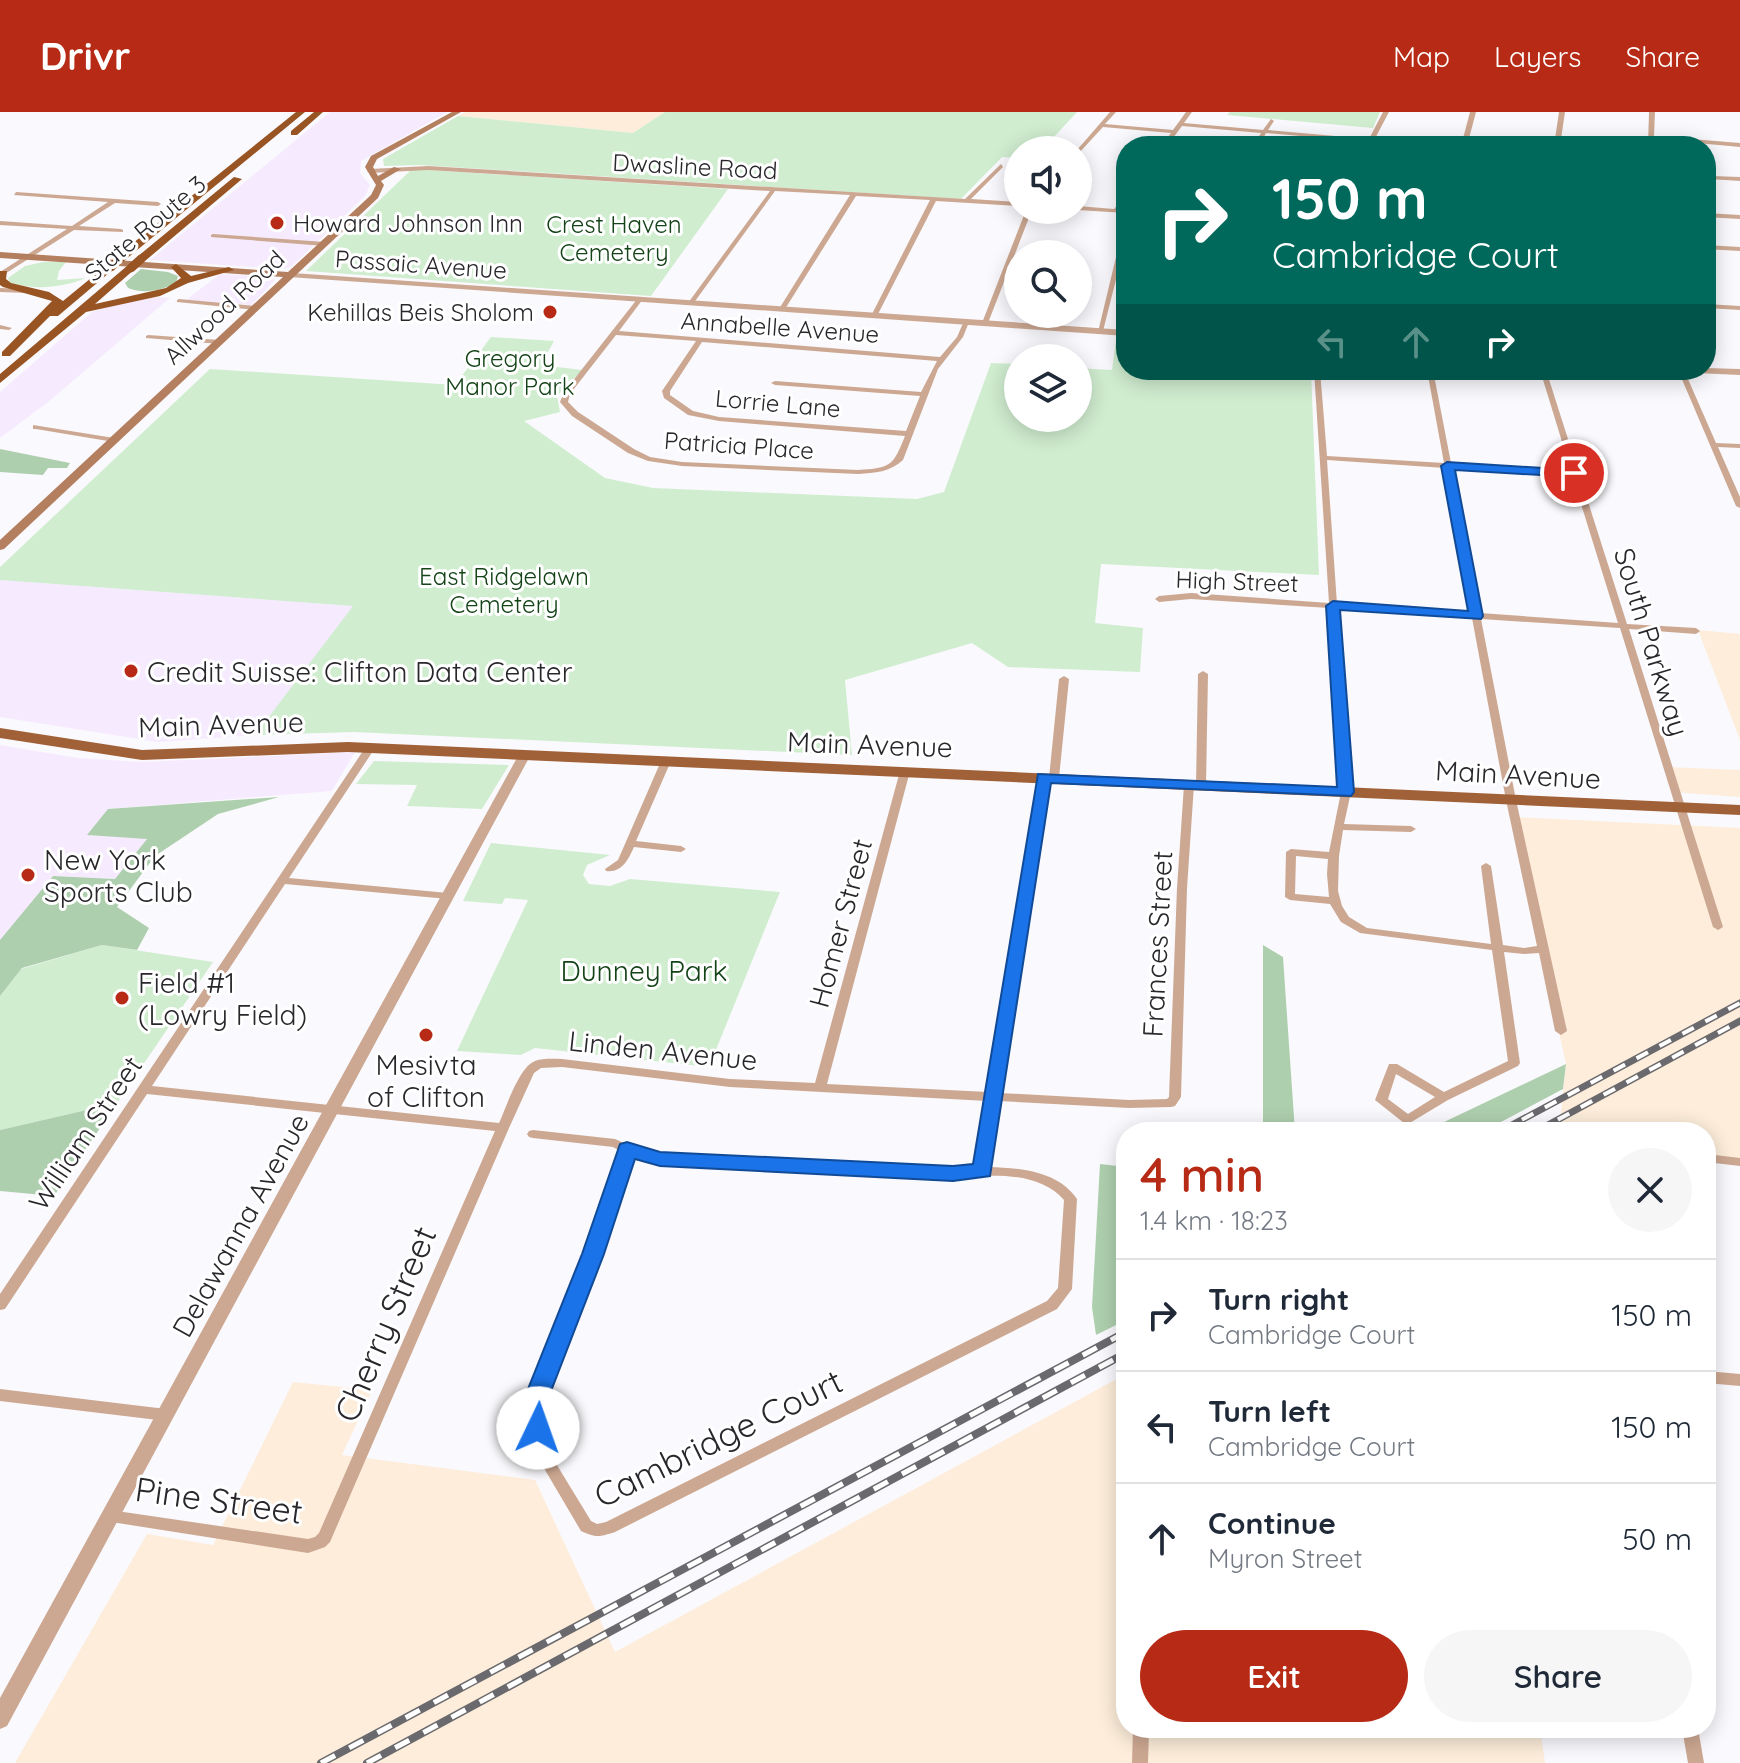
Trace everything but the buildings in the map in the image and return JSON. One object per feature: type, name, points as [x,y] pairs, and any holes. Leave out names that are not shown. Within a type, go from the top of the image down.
[{"type":"highway","name":"State Route 3","points":[[3,357],[301,112]]},
{"type":"highway","points":[[287,139],[319,112]]},
{"type":"highway","name":"State Route 3","points":[[0,380],[252,167]]},
{"type":"highway","points":[[29,291],[62,288],[87,280],[111,267]]},
{"type":"highway","points":[[131,268],[122,286],[127,291],[143,295]]},
{"type":"highway","points":[[64,325],[101,305],[171,290],[183,271],[229,270]]},
{"type":"highway","points":[[3,357],[58,301],[51,295],[4,285],[4,272]]},
{"type":"main road","points":[[397,169],[377,180],[370,171],[370,164],[382,153],[457,112]]},
{"type":"main road","name":"Allwood Road","points":[[0,546],[375,196],[380,188],[377,180]]},
{"type":"main road","points":[[0,255],[183,271]]},
{"type":"main road","points":[[4,272],[55,259]]},
{"type":"main road","name":"Passaic Avenue","points":[[229,270],[292,275]]},
{"type":"main road","name":"Main Avenue","points":[[0,733],[142,755],[309,746],[370,748],[1740,810]]},
{"type":"street","points":[[1092,136],[1113,112]]},
{"type":"street","points":[[1171,136],[1189,112]]},
{"type":"street","points":[[1373,136],[1386,112]]},
{"type":"street","points":[[1467,136],[1473,112]]},
{"type":"street","points":[[1558,136],[1562,112]]},
{"type":"street","points":[[1651,136],[1652,112]]},
{"type":"street","points":[[1262,136],[1271,121]]},
{"type":"street","points":[[1180,124],[1300,136]]},
{"type":"street","points":[[1101,125],[1174,132]]},
{"type":"street","points":[[1716,143],[1740,145]]},
{"type":"street","points":[[966,201],[1001,166]]},
{"type":"street","name":"Dwasline Road","points":[[370,171],[397,169],[1004,203]]},
{"type":"street","points":[[1716,178],[1740,179]]},
{"type":"street","points":[[691,303],[774,189]]},
{"type":"street","points":[[16,194],[158,204]]},
{"type":"street","points":[[782,309],[854,194]]},
{"type":"street","points":[[874,316],[934,199]]},
{"type":"street","points":[[4,272],[114,201]]},
{"type":"street","points":[[1092,209],[1116,210]]},
{"type":"street","points":[[1716,216],[1740,217]]},
{"type":"street","points":[[0,223],[121,231]]},
{"type":"street","points":[[985,323],[1024,224]]},
{"type":"street","points":[[213,236],[325,244]]},
{"type":"street","points":[[1716,248],[1740,249]]},
{"type":"street","points":[[1100,331],[1116,268]]},
{"type":"street","name":"Passaic Avenue","points":[[292,275],[1116,332]]},
{"type":"street","points":[[0,290],[29,291]]},
{"type":"street","name":"Patricia Place","points":[[640,299],[564,402],[575,414],[631,451],[648,459],[695,465],[869,471],[895,465],[942,359],[958,343],[966,322]]},
{"type":"street","points":[[179,301],[256,308]]},
{"type":"street","points":[[1716,307],[1740,308]]},
{"type":"street","points":[[0,327],[9,328]]},
{"type":"street","name":"Annabelle Avenue","points":[[615,333],[942,359]]},
{"type":"street","points":[[148,337],[220,342]]},
{"type":"street","name":"Lorrie Lane","points":[[701,339],[666,391],[667,396],[691,413],[719,419],[910,434]]},
{"type":"street","points":[[1716,371],[1740,372]]},
{"type":"street","points":[[1318,380],[1346,792],[1333,856],[1335,901],[1344,919],[1364,931],[1524,951],[1529,948],[1543,949]]},
{"type":"street","points":[[1432,380],[1511,800],[1561,1031]]},
{"type":"street","name":"South Parkway","points":[[1546,380],[1718,927]]},
{"type":"street","points":[[1685,380],[1740,506]]},
{"type":"street","points":[[775,383],[925,394]]},
{"type":"street","points":[[36,427],[114,440]]},
{"type":"street","points":[[1713,445],[1740,446]]},
{"type":"street","points":[[1324,458],[1574,473]]},
{"type":"street","name":"High Street","points":[[1159,599],[1191,596],[1696,631]]},
{"type":"street","name":"Frances Street","points":[[1171,1103],[1175,1097],[1182,888],[1195,785],[1203,674]]},
{"type":"street","points":[[982,1171],[1064,679]]},
{"type":"street","name":"William Street","points":[[0,1305],[370,748]]},
{"type":"street","name":"Delawanna Avenue","points":[[0,1719],[524,756]]},
{"type":"street","points":[[610,869],[622,862],[666,761]]},
{"type":"street","name":"Homer Street","points":[[820,1087],[905,771]]},
{"type":"street","points":[[1340,827],[1411,829]]},
{"type":"street","points":[[630,844],[681,849]]},
{"type":"street","points":[[1333,856],[1291,852],[1290,897],[1335,901]]},
{"type":"street","points":[[1444,1097],[1393,1067],[1381,1100],[1408,1120],[1444,1097],[1514,1063],[1502,946],[1486,866]]},
{"type":"street","points":[[282,881],[448,896]]},
{"type":"street","name":"Linden Avenue","points":[[503,1128],[529,1071],[538,1064],[562,1063],[730,1083],[1129,1104],[1171,1103]]},
{"type":"street","points":[[143,1089],[503,1128]]},
{"type":"street","name":"Cherry Street","points":[[320,1542],[331,1528],[503,1128]]},
{"type":"street","name":"Cambridge Court","points":[[533,1134],[615,1143],[627,1150],[660,1159],[953,1173],[982,1171],[1054,1182],[1065,1189],[1071,1199],[1065,1289],[1052,1305],[610,1527],[596,1531],[586,1526],[542,1453],[534,1404],[593,1254],[627,1150]]},
{"type":"street","points":[[1716,1159],[1740,1162]]},
{"type":"street","points":[[1716,1378],[1740,1380]]},
{"type":"street","points":[[0,1395],[166,1415]]},
{"type":"street","name":"Pine Street","points":[[110,1516],[308,1546],[320,1542]]},
{"type":"street","points":[[1140,1763],[1141,1738]]},
{"type":"street","points":[[1692,1738],[1696,1763]]},
{"type":"shaded area","points":[[330,112],[447,112],[361,161],[360,173],[370,185],[365,196],[291,267],[150,260]]},
{"type":"shaded area","points":[[466,112],[665,112],[633,133],[458,116]]},
{"type":"shaded area","points":[[220,274],[270,277],[275,280],[251,305],[186,300]]},
{"type":"shaded area","points":[[170,298],[48,402],[0,438],[0,392],[92,312],[132,299]]},
{"type":"shaded area","points":[[0,580],[354,606],[255,735],[158,742],[0,717]]},
{"type":"shaded area","points":[[1698,630],[1740,634],[1740,740]]},
{"type":"shaded area","points":[[0,745],[78,758],[142,762],[355,752],[332,791],[108,809],[88,835],[148,838],[115,879],[53,876],[0,940]]},
{"type":"shaded area","points":[[1666,767],[1740,770],[1740,797],[1674,792]]},
{"type":"shaded area","points":[[1512,817],[1740,828],[1740,1159],[1716,1157],[1716,1122],[1560,1122],[1566,1064]]},
{"type":"shaded area","points":[[1116,1379],[1116,1738],[1541,1738],[1545,1763],[15,1763],[147,1534],[213,1545],[293,1382],[372,1390],[342,1455],[535,1480],[615,1652]]},
{"type":"green space","points":[[665,112],[1077,112],[1055,136],[1004,136],[1004,157],[961,199],[420,165],[384,166],[383,159],[458,116],[633,133]]},
{"type":"green space","points":[[1230,112],[1380,112],[1373,128],[1227,115]]},
{"type":"green space","name":"Crest Haven Cemetery","points":[[412,169],[728,189],[651,296],[306,271]]},
{"type":"green space","points":[[66,262],[57,280],[86,278],[49,287],[10,283],[8,278],[25,266]]},
{"type":"green space","points":[[141,269],[178,276],[176,283],[152,291],[128,288],[125,283]]},
{"type":"green space","name":"East Ridgelawn Cemetery","points":[[491,337],[554,341],[541,365],[582,370],[557,396],[560,412],[524,421],[605,478],[653,488],[917,499],[944,492],[991,363],[1004,363],[1004,432],[1092,432],[1092,369],[1112,370],[1116,339],[1116,380],[1311,380],[1319,575],[1101,564],[1095,623],[1143,628],[1140,672],[1008,667],[972,643],[845,680],[852,755],[354,732],[255,735],[353,606],[0,580],[0,567],[210,369],[455,385]]},
{"type":"green space","points":[[0,449],[70,463],[67,468],[48,468],[43,475],[0,472]]},
{"type":"green space","points":[[374,761],[509,765],[482,809],[407,806],[417,785],[356,784]]},
{"type":"green space","points":[[279,797],[218,814],[155,856],[117,907],[149,928],[137,950],[102,945],[22,968],[0,996],[0,940],[53,876],[115,879],[147,839],[87,835],[108,809]]},
{"type":"green space","name":"Dunney Park","points":[[491,843],[610,855],[587,865],[583,875],[589,884],[610,886],[630,879],[780,892],[709,1067],[535,1048],[521,1055],[457,1051],[528,900],[505,898],[502,904],[463,901]]},
{"type":"green space","points":[[102,945],[213,962],[117,1103],[0,1130],[0,996],[21,969]]},
{"type":"green space","points":[[1263,945],[1283,957],[1294,1122],[1263,1122]]},
{"type":"green space","points":[[1566,1064],[1563,1089],[1501,1122],[1444,1122]]},
{"type":"green space","points":[[117,1103],[54,1196],[0,1191],[0,1130]]},
{"type":"green space","points":[[1100,1164],[1116,1166],[1116,1325],[1096,1335],[1092,1307]]},
{"type":"railway","points":[[1518,1122],[1740,1003]]},
{"type":"railway","points":[[1553,1122],[1740,1021]]},
{"type":"railway","points":[[321,1763],[1116,1337]]},
{"type":"railway","points":[[367,1763],[1116,1358]]},
{"type":"place","name":"Howard Johnson Inn","points":[[277,223]]},
{"type":"place","name":"Kehillas Beis Sholom","points":[[550,312]]},
{"type":"place","name":"Credit Suisse: Clifton Data Center","points":[[131,671]]},
{"type":"place","name":"New York Sports Club","points":[[28,875]]},
{"type":"place","name":"Field #1 (Lowry Field)","points":[[122,998]]},
{"type":"place","name":"Mesivta of Clifton","points":[[426,1035]]},
{"type":"route","points":[[538,1428],[534,1404],[593,1254],[627,1150],[660,1159],[953,1173],[982,1171],[1044,778],[1346,792],[1333,606],[1476,616],[1447,466],[1574,473]]},
{"type":"park label","name":"Gregory Manor Park","points":[[510,372]]}]
